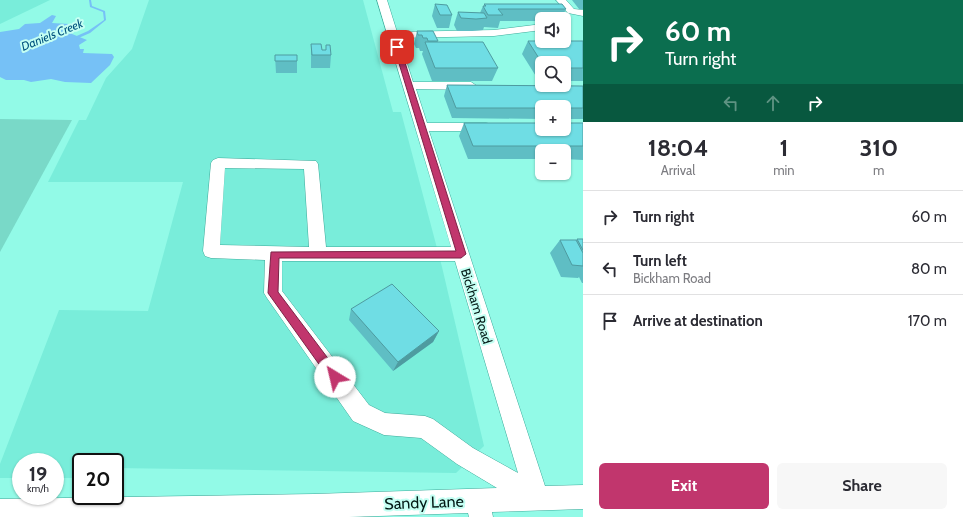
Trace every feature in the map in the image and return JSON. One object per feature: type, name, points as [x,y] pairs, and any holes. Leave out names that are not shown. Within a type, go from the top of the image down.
[{"type":"street","name":"Bickham Road","points":[[382,0],[536,498]]},
{"type":"street","points":[[561,0],[571,11],[583,13]]},
{"type":"street","points":[[393,34],[494,33],[535,28]]},
{"type":"street","points":[[409,85],[480,86]]},
{"type":"street","points":[[422,127],[497,128]]},
{"type":"street","points":[[318,254],[311,164],[218,163],[211,251],[274,254],[318,254],[461,254]]},
{"type":"street","points":[[274,254],[273,293],[361,413],[384,424],[425,427],[465,456],[536,498]]},
{"type":"street","name":"Sandy Lane","points":[[0,511],[127,512],[479,509],[536,498],[583,497]]},
{"type":"shaded area","points":[[0,0],[50,0],[0,24]]},
{"type":"shaded area","points":[[149,0],[363,0],[393,112],[401,112],[442,267],[484,446],[456,473],[124,468],[124,453],[72,453],[72,478],[64,478],[64,453],[12,453],[12,478],[0,478],[0,464],[59,310],[148,311],[183,182],[48,182],[79,120],[86,120],[106,78],[132,49]]},
{"type":"shaded area","points":[[0,119],[72,120],[0,252]]},
{"type":"water","points":[[52,15],[56,16],[52,23],[69,24],[67,29],[73,30],[72,34],[87,40],[79,45],[80,49],[84,49],[83,53],[112,54],[114,57],[110,65],[91,83],[65,82],[51,79],[31,82],[24,80],[6,80],[0,77],[0,32],[19,29],[25,24],[40,23]]},
{"type":"building","points":[[435,4],[447,5],[452,15],[440,15]]},
{"type":"building","points":[[484,4],[562,4],[566,9],[498,9],[503,15],[488,15],[483,6],[486,6]]},
{"type":"building","points":[[458,12],[484,13],[487,18],[461,18]]},
{"type":"building","points":[[417,31],[433,31],[438,41],[428,41],[427,38],[423,38],[422,35],[418,35]]},
{"type":"building","points":[[528,41],[535,41],[535,48],[571,48],[571,41],[583,41],[583,68],[571,68],[571,56],[538,56]]},
{"type":"building","points":[[425,42],[483,42],[498,68],[435,68]]},
{"type":"building","points":[[311,44],[321,44],[322,50],[326,50],[326,45],[330,45],[331,55],[312,55]]},
{"type":"building","points":[[275,55],[297,55],[297,61],[275,61]]},
{"type":"building","points":[[447,85],[535,86],[535,92],[571,92],[571,86],[583,86],[583,108],[571,108],[571,100],[535,100],[535,108],[456,108]]},
{"type":"building","points":[[464,123],[535,123],[535,136],[571,136],[571,123],[583,123],[583,146],[571,146],[571,144],[535,144],[535,146],[473,146]]},
{"type":"building","points":[[577,239],[583,239],[583,250]]},
{"type":"building","points":[[560,240],[576,240],[583,253],[583,266],[572,265]]},
{"type":"building","points":[[392,284],[439,331],[398,362],[351,309]]},
{"type":"waterway","name":"Daniels Creek","points":[[73,39],[89,32],[105,20],[104,12],[91,6],[90,0]]},
{"type":"route","points":[[335,377],[273,293],[274,254],[461,254],[397,47]]}]
